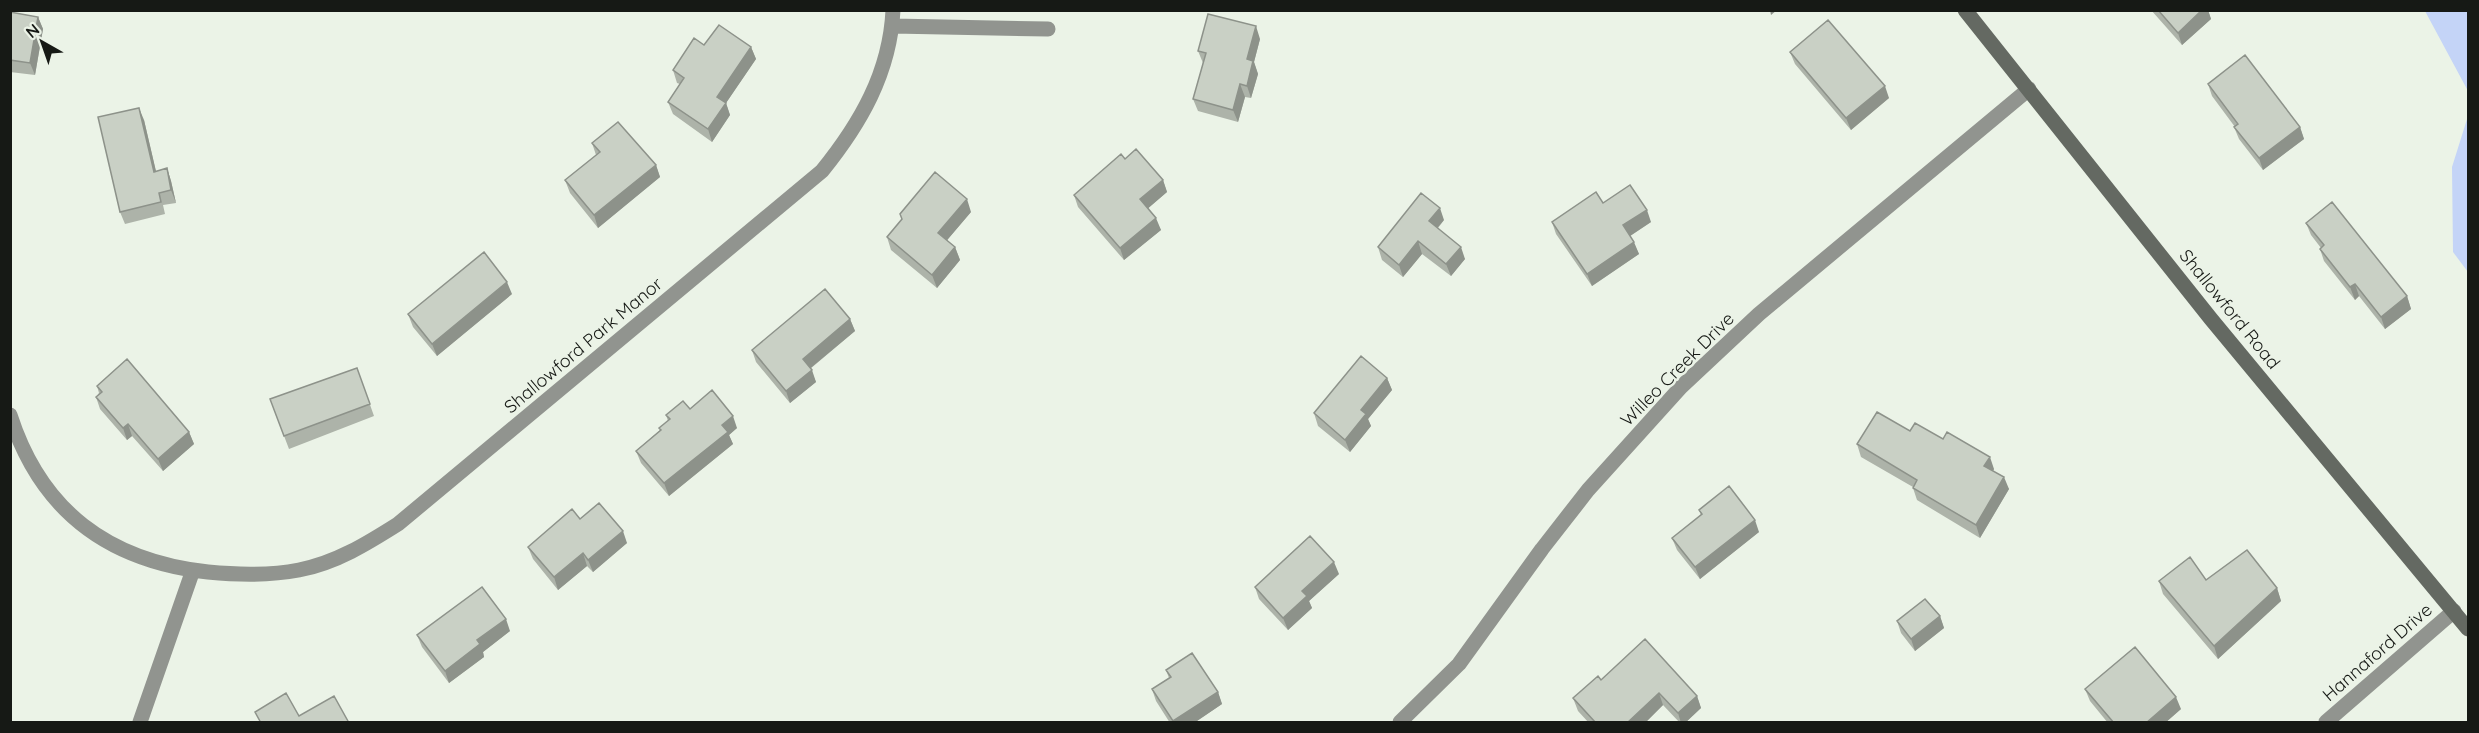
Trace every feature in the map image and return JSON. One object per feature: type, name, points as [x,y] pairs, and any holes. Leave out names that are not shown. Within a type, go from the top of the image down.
[{"type":"street","name":"Shallowford Road","points":[[1965,10],[2211,319],[2469,629]]},
{"type":"street","points":[[893,18],[1048,29]]},
{"type":"street","name":"Shallowford Park Manor","points":[[193,570],[247,576],[301,570],[353,552],[398,524],[822,171],[850,136],[870,102],[884,65],[893,18]]},
{"type":"street","name":"Willeo Creek Drive","points":[[1400,723],[1459,664],[1542,549],[1588,490],[1681,387],[1759,314],[2029,89]]},
{"type":"street","points":[[10,415],[34,472],[65,511],[102,540],[147,560],[193,570],[140,723]]},
{"type":"street","name":"Hannaford Drive","points":[[2326,723],[2454,611]]},
{"type":"water","points":[[2425,11],[2468,11],[2468,91]]},
{"type":"water","points":[[2468,116],[2468,272],[2453,252],[2452,167]]},
{"type":"building","points":[[2158,10],[2202,10],[2178,33]]},
{"type":"building","points":[[10,12],[38,17],[30,63],[10,60]]},
{"type":"building","points":[[1208,14],[1256,26],[1247,59],[1253,61],[1247,86],[1240,84],[1233,110],[1193,99],[1206,53],[1198,51]]},
{"type":"building","points":[[1828,20],[1885,86],[1846,118],[1790,52]]},
{"type":"building","points":[[719,25],[751,47],[717,97],[726,103],[708,129],[668,102],[684,78],[673,70],[694,38],[704,45]]},
{"type":"building","points":[[2245,55],[2300,127],[2259,158],[2234,127],[2238,124],[2208,84]]},
{"type":"building","points":[[139,108],[154,172],[167,168],[171,190],[159,193],[161,202],[120,212],[98,117]]},
{"type":"building","points":[[618,122],[656,165],[594,215],[565,180],[600,152],[592,143]]},
{"type":"building","points":[[1136,149],[1163,180],[1140,199],[1156,218],[1120,248],[1074,195],[1121,154],[1125,159]]},
{"type":"building","points":[[935,172],[967,199],[938,233],[955,247],[932,275],[887,237],[902,219],[900,214]]},
{"type":"building","points":[[1630,185],[1647,210],[1623,225],[1634,242],[1587,274],[1552,222],[1596,192],[1603,203]]},
{"type":"building","points":[[1421,193],[1440,208],[1429,221],[1461,247],[1446,264],[1418,241],[1399,265],[1378,247]]},
{"type":"building","points":[[2332,202],[2407,296],[2381,317],[2355,284],[2350,287],[2320,249],[2324,245],[2306,223]]},
{"type":"building","points":[[484,252],[507,282],[432,344],[408,314]]},
{"type":"building","points":[[825,289],[850,319],[803,359],[812,370],[786,391],[752,350]]},
{"type":"building","points":[[1361,356],[1387,378],[1361,410],[1366,414],[1345,440],[1314,413]]},
{"type":"building","points":[[127,359],[189,432],[158,459],[128,424],[123,428],[96,397],[102,392],[97,386]]},
{"type":"building","points":[[357,368],[370,404],[284,436],[270,399]]},
{"type":"building","points":[[712,390],[733,416],[722,425],[728,432],[664,483],[636,451],[661,430],[659,428],[670,419],[666,415],[683,401],[690,409]]},
{"type":"building","points":[[1877,412],[1910,431],[1915,423],[1943,439],[1947,432],[1990,457],[1984,466],[2004,477],[1976,525],[1913,488],[1917,480],[1857,444]]},
{"type":"building","points":[[1729,486],[1755,520],[1695,567],[1672,538],[1702,514],[1699,510]]},
{"type":"building","points":[[599,503],[623,531],[588,560],[583,553],[554,577],[528,547],[572,509],[580,519]]},
{"type":"building","points":[[1310,536],[1334,562],[1302,591],[1307,596],[1283,618],[1255,587]]},
{"type":"building","points":[[2247,550],[2277,588],[2214,646],[2159,581],[2190,557],[2206,580]]},
{"type":"building","points":[[482,587],[506,619],[477,640],[480,644],[445,671],[417,635]]},
{"type":"building","points":[[1925,599],[1940,616],[1911,639],[1897,621]]},
{"type":"building","points":[[1645,639],[1697,696],[1678,713],[1659,693],[1627,723],[1596,723],[1573,698],[1598,676],[1601,680]]},
{"type":"building","points":[[2135,647],[2176,697],[2146,723],[2114,723],[2085,689]]},
{"type":"building","points":[[1192,653],[1218,692],[1173,721],[1152,689],[1171,677],[1166,670]]},
{"type":"building","points":[[286,693],[299,716],[334,696],[349,723],[261,723],[255,712]]}]
